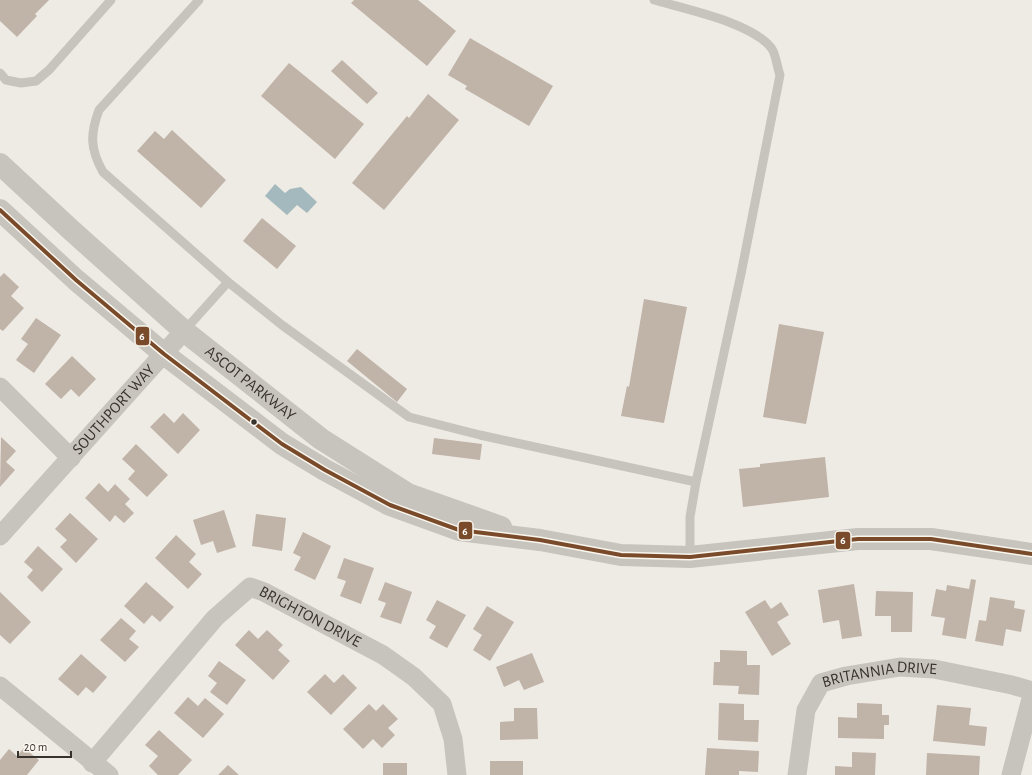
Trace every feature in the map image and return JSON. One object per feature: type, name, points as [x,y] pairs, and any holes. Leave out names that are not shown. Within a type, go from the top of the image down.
[{"type":"street","name":"ASCOT PARKWAY","points":[[0,164],[184,331],[321,440],[408,494],[540,540]]},
{"type":"street","name":"ASCOT PARKWAY","points":[[0,210],[76,280],[164,354],[282,444],[325,470],[390,505],[459,530],[540,540],[621,555],[690,557],[858,539],[931,539],[1032,554]]},
{"type":"street","name":"SOUTHPORT WAY","points":[[0,536],[184,331]]},
{"type":"street","points":[[0,388],[71,458]]},
{"type":"street","name":"BRIGHTON DRIVE","points":[[92,763],[216,618],[250,587],[264,592],[383,655],[414,677],[442,704],[453,739],[457,775]]},
{"type":"street","name":"BRITANNIA DRIVE","points":[[797,775],[806,710],[821,683],[846,676],[900,667],[934,669],[1032,691]]},
{"type":"street","points":[[0,686],[92,763],[109,775]]},
{"type":"street","points":[[1011,775],[1032,695]]},
{"type":"lane","points":[[0,73],[6,80],[21,83],[36,81],[49,70],[110,0]]},
{"type":"lane","points":[[199,0],[99,110],[95,120],[91,141],[96,159],[103,172],[228,282],[282,325],[409,417],[480,435],[696,482]]},
{"type":"lane","points":[[654,0],[740,26],[763,38],[773,50],[780,75],[742,274],[696,482],[690,517],[690,557]]},
{"type":"lane","name":"SOUTHPORT WAY","points":[[184,331],[228,282]]},
{"type":"water","points":[[275,184],[285,193],[290,189],[301,187],[317,202],[307,213],[297,205],[287,215],[265,196]]},
{"type":"building","points":[[0,0],[49,0],[35,14],[37,16],[17,37],[0,21]]},
{"type":"building","points":[[354,0],[418,0],[456,31],[427,66],[351,3]]},
{"type":"building","points":[[470,38],[553,86],[529,126],[465,89],[467,86],[448,75]]},
{"type":"building","points":[[342,60],[378,93],[367,104],[331,71]]},
{"type":"building","points":[[289,63],[364,124],[335,159],[261,96]]},
{"type":"building","points":[[428,94],[459,120],[384,210],[352,183],[407,116],[409,118]]},
{"type":"building","points":[[172,130],[226,180],[201,208],[137,151],[155,131],[164,139]]},
{"type":"building","points":[[262,218],[296,246],[277,269],[243,241]]},
{"type":"building","points":[[4,273],[19,287],[11,296],[24,308],[3,331],[0,329],[0,277]]},
{"type":"building","points":[[644,299],[687,307],[664,423],[621,416],[627,386],[629,387]]},
{"type":"building","points":[[36,318],[61,335],[34,373],[16,360],[28,344],[21,339]]},
{"type":"building","points":[[779,324],[824,332],[806,424],[763,417]]},
{"type":"building","points":[[357,349],[407,389],[397,402],[347,361]]},
{"type":"building","points":[[72,356],[96,379],[79,397],[71,389],[61,399],[45,384]]},
{"type":"building","points":[[164,413],[174,423],[183,413],[200,430],[178,454],[150,427]]},
{"type":"building","points":[[1,437],[16,451],[6,462],[15,470],[0,487]]},
{"type":"building","points":[[434,438],[482,444],[480,460],[432,454]]},
{"type":"building","points":[[136,444],[168,475],[147,497],[128,479],[135,471],[122,459]]},
{"type":"building","points":[[825,457],[829,497],[743,507],[739,469],[760,467],[760,464]]},
{"type":"building","points":[[99,483],[108,492],[115,484],[130,499],[125,504],[134,513],[124,523],[115,515],[110,522],[85,498]]},
{"type":"building","points":[[224,510],[236,547],[217,553],[213,541],[201,545],[193,520]]},
{"type":"building","points":[[70,513],[98,539],[76,563],[60,547],[67,540],[55,529]]},
{"type":"building","points":[[256,514],[286,518],[282,551],[252,546]]},
{"type":"building","points":[[303,532],[331,546],[315,580],[294,570],[301,557],[293,553]]},
{"type":"building","points":[[176,535],[196,554],[189,562],[202,574],[188,589],[155,558]]},
{"type":"building","points":[[38,546],[63,569],[42,592],[27,577],[33,570],[24,562]]},
{"type":"building","points":[[344,558],[374,568],[361,604],[340,596],[346,581],[337,578]]},
{"type":"building","points":[[971,579],[976,580],[966,639],[942,635],[945,618],[931,616],[936,589],[946,591],[947,585],[969,589]]},
{"type":"building","points":[[146,582],[174,607],[160,622],[152,615],[144,624],[124,606]]},
{"type":"building","points":[[385,582],[412,592],[401,624],[380,617],[386,603],[378,600]]},
{"type":"building","points":[[854,584],[862,636],[842,639],[839,620],[823,623],[818,590]]},
{"type":"building","points":[[876,591],[913,592],[912,632],[891,632],[891,616],[875,616]]},
{"type":"building","points":[[0,592],[31,622],[10,644],[0,635]]},
{"type":"building","points":[[990,597],[1015,601],[1014,608],[1025,610],[1021,632],[1006,629],[1003,646],[975,641],[979,620],[986,621]]},
{"type":"building","points":[[437,600],[466,615],[447,648],[429,638],[436,626],[426,620]]},
{"type":"building","points":[[765,600],[771,609],[781,602],[789,615],[777,622],[791,644],[772,656],[745,612]]},
{"type":"building","points":[[487,606],[514,622],[490,661],[473,650],[482,635],[473,629]]},
{"type":"building","points":[[121,618],[136,631],[129,639],[139,647],[125,662],[100,640]]},
{"type":"building","points":[[249,630],[258,639],[267,630],[283,645],[278,650],[290,661],[273,680],[235,645]]},
{"type":"building","points":[[720,650],[747,651],[747,665],[760,665],[759,695],[738,694],[739,686],[713,685],[714,662],[720,662]]},
{"type":"building","points":[[532,653],[544,682],[524,690],[519,680],[504,687],[496,667]]},
{"type":"building","points":[[81,654],[107,677],[93,693],[86,687],[78,696],[58,679]]},
{"type":"building","points":[[219,661],[246,680],[227,705],[210,692],[217,683],[208,676]]},
{"type":"building","points":[[325,674],[334,683],[343,674],[357,688],[331,715],[307,692]]},
{"type":"building","points":[[188,697],[198,706],[205,698],[224,714],[203,738],[174,713]]},
{"type":"building","points":[[719,703],[744,704],[744,720],[759,720],[758,742],[718,740]]},
{"type":"building","points":[[857,703],[882,704],[882,715],[889,715],[889,725],[884,725],[884,739],[838,738],[838,717],[857,718]]},
{"type":"building","points":[[369,704],[376,711],[383,704],[398,719],[388,728],[395,735],[382,748],[373,739],[363,749],[343,729]]},
{"type":"building","points":[[937,705],[971,708],[969,725],[987,727],[985,746],[933,741]]},
{"type":"building","points":[[514,708],[537,708],[538,739],[500,740],[500,722],[514,721]]},
{"type":"building","points":[[159,730],[192,760],[178,775],[158,775],[149,766],[158,756],[145,745]]},
{"type":"building","points":[[24,748],[39,760],[27,775],[0,775],[0,760],[9,749],[17,756]]},
{"type":"building","points":[[707,748],[759,751],[758,772],[739,771],[739,775],[705,775]]},
{"type":"building","points":[[852,752],[876,753],[875,775],[835,775],[835,766],[852,767]]},
{"type":"building","points":[[927,753],[980,756],[979,775],[926,775]]},
{"type":"building","points":[[490,761],[523,761],[523,775],[490,775]]},
{"type":"building","points":[[383,763],[407,763],[407,775],[383,775]]},
{"type":"building","points":[[228,765],[239,775],[218,775]]},
{"type":"transit line","name":"6","points":[[0,210],[76,280],[164,354],[282,444],[325,470],[390,505],[459,530],[540,540],[621,555],[690,557],[858,539],[931,539],[1032,554]]}]
